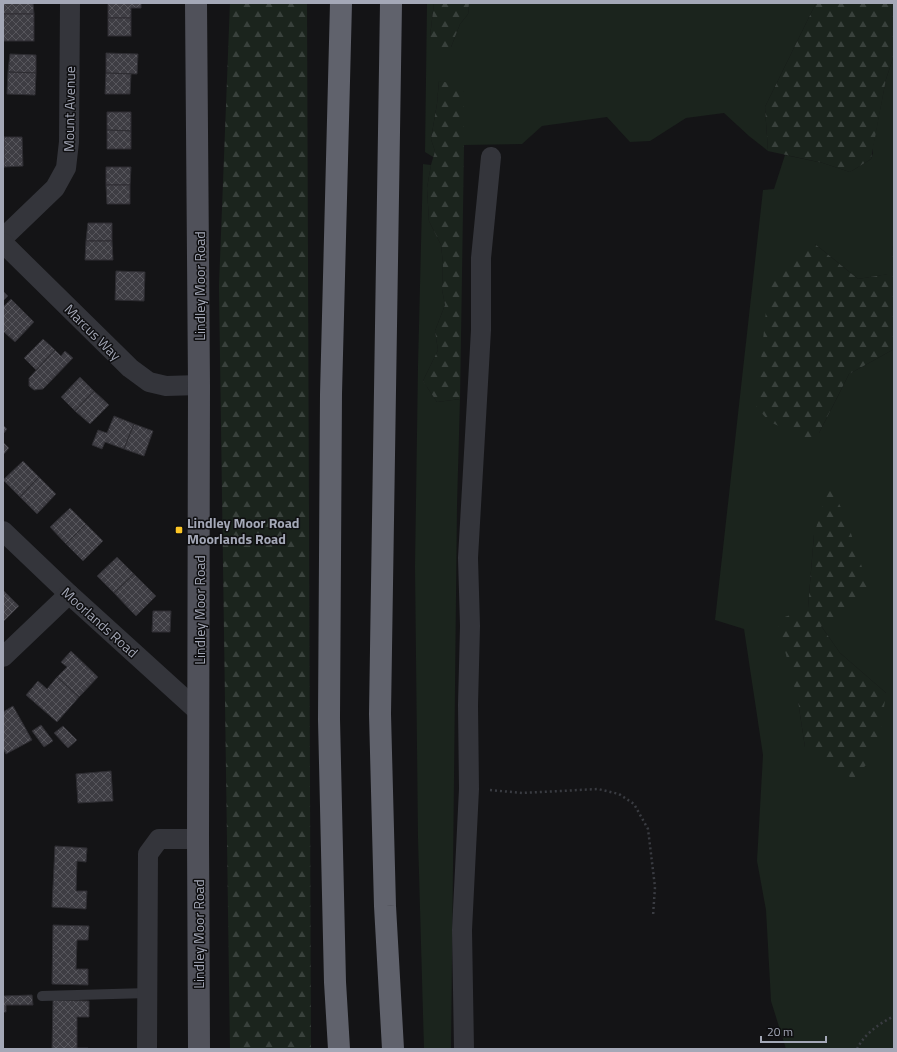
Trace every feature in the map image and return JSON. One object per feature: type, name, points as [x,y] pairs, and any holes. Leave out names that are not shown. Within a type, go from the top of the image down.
[{"type":"highway","points":[[339,1049],[335,982],[329,719],[331,394],[340,3]]},
{"type":"highway","points":[[391,3],[380,714],[385,906],[393,1049]]},
{"type":"main road","name":"Lindley Moor Road","points":[[196,3],[199,385],[199,1049]]},
{"type":"street","name":"Mount Avenue","points":[[3,238],[56,188],[66,168],[69,142],[70,3]]},
{"type":"street","points":[[464,1049],[462,930],[469,789],[468,705],[470,626],[468,558],[482,330],[481,258],[491,157]]},
{"type":"street","name":"Marcus Way","points":[[3,243],[130,368],[149,382],[166,386],[199,385]]},
{"type":"street","name":"Moorlands Road","points":[[3,531],[69,594],[199,712]]},
{"type":"street","points":[[3,657],[69,594]]},
{"type":"street","points":[[148,1049],[148,854],[159,840],[198,839]]},
{"type":"lane","points":[[42,996],[148,993]]},
{"type":"path","points":[[469,789],[522,792],[598,789],[619,794],[634,804],[648,829],[654,887],[653,916]]},
{"type":"path","points":[[857,1049],[870,1032],[894,1016]]},
{"type":"green space","points":[[230,3],[307,3],[311,1049],[230,1049],[219,286]]},
{"type":"green space","points":[[427,3],[434,3],[430,37],[451,47],[460,24],[468,14],[469,3],[816,3],[765,107],[768,151],[724,113],[686,118],[650,141],[630,142],[607,117],[542,126],[522,144],[464,145],[464,92],[439,81],[431,139],[435,151],[433,157],[425,152]]},
{"type":"green space","points":[[434,3],[469,3],[468,14],[460,24],[451,47],[443,53],[430,37]]},
{"type":"green space","points":[[816,3],[894,3],[894,55],[886,79],[871,159],[850,172],[823,163],[768,151],[765,107]]},
{"type":"green space","points":[[894,55],[894,239],[889,274],[858,279],[815,244],[819,433],[849,374],[894,349],[894,1049],[786,1049],[771,1001],[766,910],[757,861],[763,755],[744,629],[715,620],[763,190],[774,189],[785,155],[823,163],[850,172],[871,159],[886,79]],"holes":[[[814,535],[821,626],[840,653],[886,693],[805,747],[798,701]]]},
{"type":"green space","points":[[439,81],[456,84],[464,92],[464,145],[460,399],[437,402],[423,381],[438,350],[435,331],[445,305],[442,289],[443,263],[441,245],[429,221],[427,188],[435,151],[431,139]]},
{"type":"green space","points":[[423,164],[431,165],[427,188],[429,221],[441,245],[443,263],[442,289],[445,305],[435,331],[438,350],[423,381],[437,402],[460,399],[457,506],[451,1049],[424,1049],[418,838],[415,567]]},
{"type":"green space","points":[[894,239],[894,349],[849,374],[819,433],[810,440],[770,422],[756,407],[771,276],[815,244],[858,279],[888,274]]},
{"type":"green space","points":[[829,483],[846,518],[871,595],[821,626],[840,653],[886,693],[881,729],[866,765],[853,779],[805,747],[798,701],[777,620],[808,608],[814,535]]},
{"type":"building","points":[[3,3],[33,3],[34,14],[3,14]]},
{"type":"building","points":[[108,3],[141,3],[141,8],[131,8],[131,18],[108,18]]},
{"type":"building","points":[[3,14],[34,14],[34,41],[3,41]]},
{"type":"building","points":[[108,18],[131,18],[131,36],[108,36]]},
{"type":"building","points":[[106,53],[138,54],[137,74],[106,73]]},
{"type":"building","points":[[10,54],[36,55],[36,73],[8,72]]},
{"type":"building","points":[[8,72],[36,73],[35,95],[7,94]]},
{"type":"building","points":[[106,73],[131,74],[130,94],[105,94]]},
{"type":"building","points":[[107,112],[131,112],[131,131],[107,130]]},
{"type":"building","points":[[107,130],[131,131],[131,149],[107,149]]},
{"type":"building","points":[[4,137],[4,167],[3,167]]},
{"type":"building","points":[[4,137],[22,137],[23,166],[4,167]]},
{"type":"building","points":[[106,167],[131,167],[130,185],[106,185]]},
{"type":"building","points":[[106,185],[130,185],[130,204],[107,204]]},
{"type":"building","points":[[88,223],[112,223],[112,241],[86,241]]},
{"type":"building","points":[[86,241],[112,241],[113,260],[85,260]]},
{"type":"building","points":[[116,271],[145,272],[144,301],[115,300]]},
{"type":"building","points":[[3,291],[8,296],[3,301]]},
{"type":"building","points":[[11,299],[34,322],[15,342],[3,331],[3,307]]},
{"type":"building","points":[[43,339],[55,350],[36,370],[24,358]]},
{"type":"building","points":[[55,350],[61,356],[65,351],[73,358],[43,389],[34,390],[29,386],[29,378]]},
{"type":"building","points":[[80,377],[94,391],[75,411],[61,397]]},
{"type":"building","points":[[94,391],[109,405],[90,424],[75,411]]},
{"type":"building","points":[[114,416],[134,424],[124,449],[105,442],[102,449],[92,445],[98,430],[107,433]]},
{"type":"building","points":[[134,424],[153,431],[144,456],[124,449]]},
{"type":"building","points":[[3,425],[7,429],[3,434]]},
{"type":"building","points":[[3,442],[9,448],[3,455]]},
{"type":"building","points":[[23,461],[39,477],[20,497],[3,480]]},
{"type":"building","points":[[39,477],[56,494],[37,514],[20,497]]},
{"type":"building","points":[[70,508],[86,524],[66,544],[50,527]]},
{"type":"building","points":[[86,524],[103,541],[83,561],[66,544]]},
{"type":"building","points":[[117,557],[134,574],[114,593],[97,576]]},
{"type":"building","points":[[134,574],[156,596],[136,616],[114,593]]},
{"type":"building","points":[[3,590],[19,606],[3,622]]},
{"type":"building","points":[[153,611],[171,611],[170,632],[152,632]]},
{"type":"building","points":[[71,651],[98,677],[79,697],[57,677],[67,667],[61,662]]},
{"type":"building","points":[[57,677],[79,697],[57,722],[26,695],[38,681],[47,689]]},
{"type":"building","points":[[13,706],[32,740],[6,754],[3,748],[3,712]]},
{"type":"building","points":[[41,725],[53,741],[44,747],[32,731]]},
{"type":"building","points":[[63,726],[77,740],[68,748],[54,733]]},
{"type":"building","points":[[111,771],[113,801],[78,803],[76,774]]},
{"type":"building","points":[[55,846],[87,848],[86,862],[77,861],[76,891],[87,891],[86,909],[52,907]]},
{"type":"building","points":[[53,925],[89,926],[88,940],[77,940],[76,969],[88,969],[88,985],[52,984]]},
{"type":"building","points":[[32,995],[33,1005],[6,1005],[6,1012],[3,1012],[3,996]]},
{"type":"building","points":[[53,1000],[89,1001],[89,1017],[77,1017],[77,1048],[88,1049],[52,1049]]},
{"type":"place","name":"Lindley Moor Road Moorlands Road","points":[[179,530]]}]
